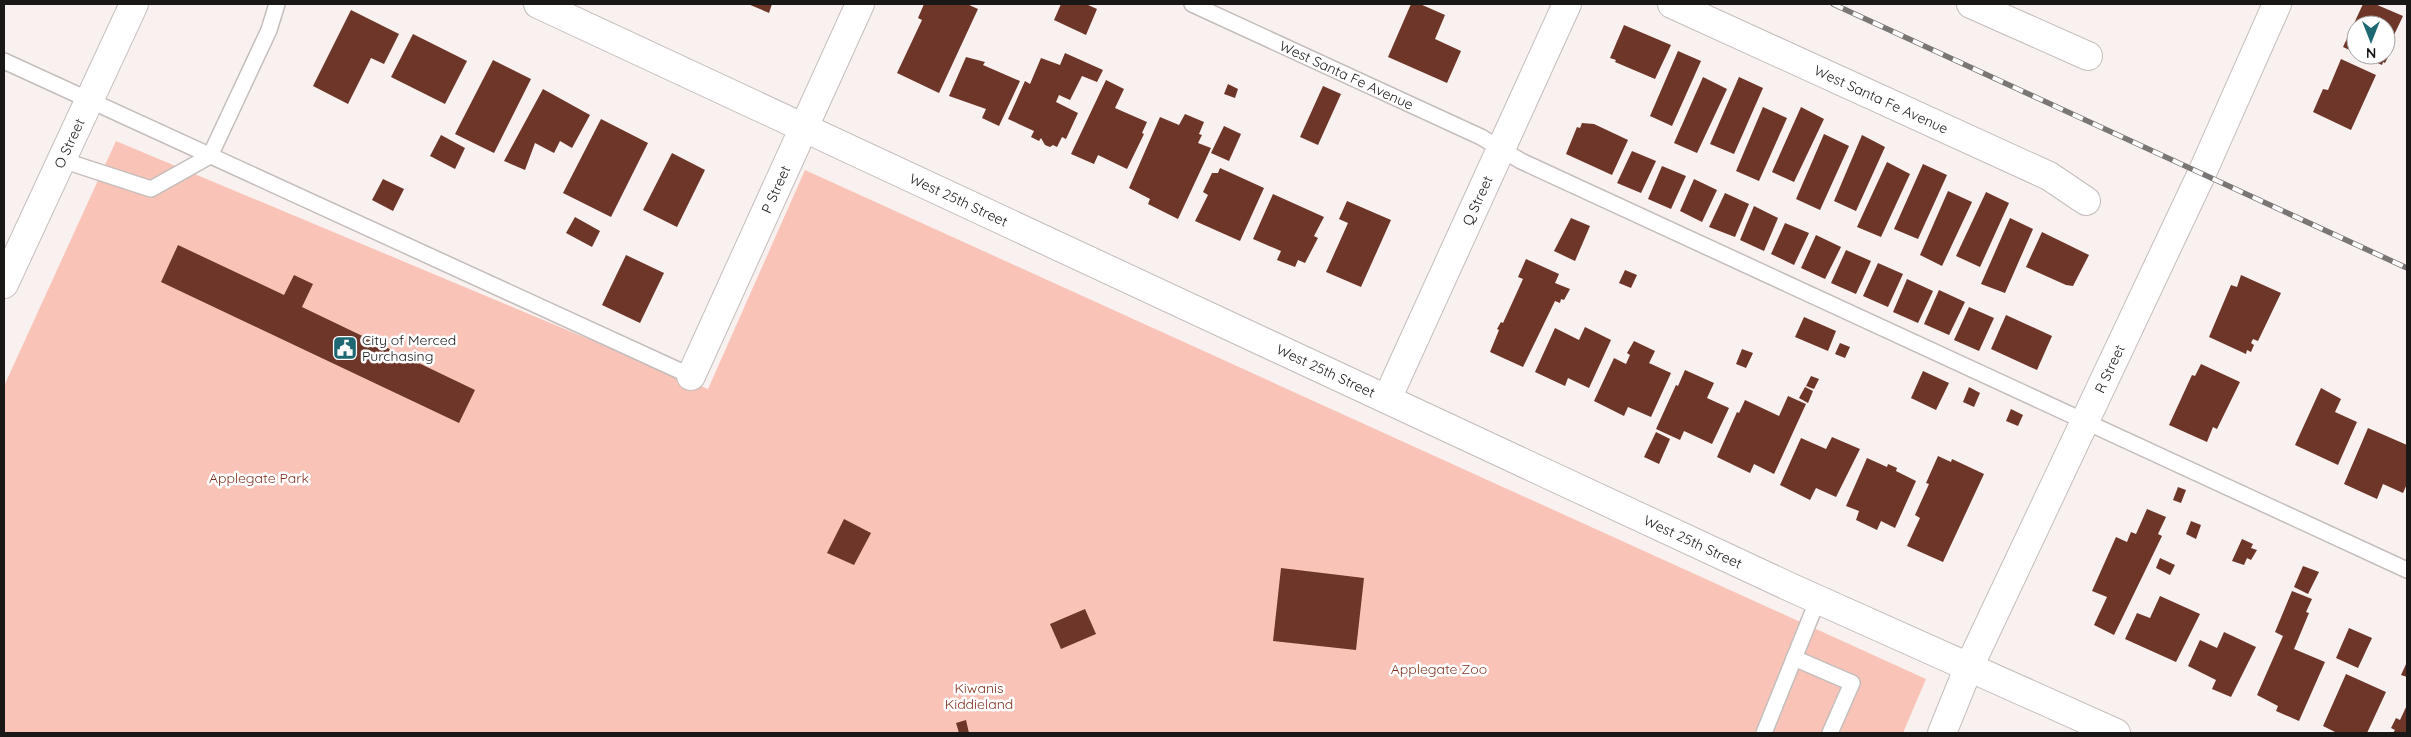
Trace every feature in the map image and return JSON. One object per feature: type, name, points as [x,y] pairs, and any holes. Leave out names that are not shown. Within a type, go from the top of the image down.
[{"type":"street","name":"O Street","points":[[4,284],[91,101],[134,4]]},
{"type":"street","name":"West 25th Street","points":[[538,4],[1968,669],[2116,733]]},
{"type":"street","name":"P Street","points":[[691,376],[860,4]]},
{"type":"street","name":"Q Street","points":[[1387,399],[1567,4]]},
{"type":"street","name":"West Santa Fe Avenue","points":[[1672,4],[2049,176],[2086,200]]},
{"type":"street","points":[[1972,4],[2088,56]]},
{"type":"street","name":"R Street","points":[[1942,733],[1968,669],[2202,173],[2277,4]]},
{"type":"lane","points":[[62,160],[151,189],[210,156],[269,30],[277,4]]},
{"type":"lane","name":"West Santa Fe Avenue","points":[[1192,4],[1472,132],[1520,161],[2407,570]]},
{"type":"lane","points":[[4,61],[691,376]]},
{"type":"lane","points":[[1764,733],[1818,599]]},
{"type":"lane","points":[[1794,658],[1852,683],[1830,733]]},
{"type":"green space","name":"Applegate Park","points":[[116,141],[708,389],[805,170],[1926,679],[1903,733],[4,733],[4,386]]},
{"type":"building","points":[[748,4],[772,4],[769,13]]},
{"type":"building","points":[[924,4],[967,4],[978,9],[939,93],[897,73],[922,20],[918,18]]},
{"type":"building","points":[[1061,4],[1086,4],[1097,9],[1086,35],[1054,20]]},
{"type":"building","points":[[1411,4],[1420,4],[1445,15],[1435,39],[1461,51],[1447,83],[1388,57]]},
{"type":"building","points":[[2363,4],[2375,4],[2403,16],[2396,31],[2396,15],[2358,15]]},
{"type":"building","points":[[351,10],[399,34],[384,64],[371,58],[348,104],[313,86]]},
{"type":"building","points":[[1624,25],[1671,45],[1655,79],[1615,62],[1616,60],[1610,58]]},
{"type":"building","points":[[413,34],[467,61],[445,104],[391,77]]},
{"type":"building","points":[[1678,51],[1701,61],[1672,126],[1650,116]]},
{"type":"building","points":[[1065,53],[1103,70],[1097,82],[1082,76],[1070,100],[1059,95],[1056,102],[1078,113],[1066,139],[1062,137],[1057,147],[1053,145],[1050,147],[1045,145],[1041,138],[1039,141],[1031,137],[1034,131],[1008,119],[1025,81],[1030,84],[1041,58],[1060,65]]},
{"type":"building","points":[[966,57],[985,62],[983,65],[1020,81],[999,126],[982,118],[986,109],[949,96]]},
{"type":"building","points":[[2341,59],[2346,61],[2346,65],[2354,65],[2376,75],[2351,130],[2313,112],[2323,89],[2328,90]]},
{"type":"building","points":[[493,60],[531,79],[494,153],[455,134]]},
{"type":"building","points":[[1703,77],[1727,89],[1697,153],[1674,143]]},
{"type":"building","points":[[1739,77],[1763,88],[1734,154],[1710,144]]},
{"type":"building","points":[[1106,80],[1124,89],[1115,108],[1147,122],[1142,133],[1144,134],[1127,169],[1098,155],[1094,164],[1071,154]]},
{"type":"building","points":[[1228,84],[1238,89],[1235,98],[1224,94]]},
{"type":"building","points":[[1323,86],[1341,94],[1318,145],[1300,137]]},
{"type":"building","points":[[543,89],[590,115],[572,148],[560,141],[554,153],[535,143],[525,170],[504,161]]},
{"type":"building","points":[[1763,107],[1787,118],[1759,181],[1736,171]]},
{"type":"building","points":[[1801,107],[1824,119],[1794,182],[1772,172]]},
{"type":"building","points":[[1185,114],[1204,122],[1199,134],[1202,135],[1198,143],[1211,148],[1178,219],[1148,204],[1150,199],[1129,188],[1160,117],[1179,125]]},
{"type":"building","points":[[601,119],[648,143],[611,217],[563,193]]},
{"type":"building","points":[[1582,123],[1594,124],[1628,140],[1612,175],[1566,154],[1577,127],[1580,128]]},
{"type":"building","points":[[1224,126],[1241,134],[1229,161],[1211,153]]},
{"type":"building","points":[[1824,134],[1849,146],[1820,210],[1796,199]]},
{"type":"building","points":[[441,135],[465,148],[455,169],[430,156]]},
{"type":"building","points":[[1862,135],[1885,147],[1856,211],[1834,201]]},
{"type":"building","points":[[1632,151],[1656,161],[1641,193],[1617,183]]},
{"type":"building","points":[[672,153],[705,170],[677,227],[643,210]]},
{"type":"building","points":[[1887,162],[1910,174],[1881,237],[1857,227]]},
{"type":"building","points":[[1923,164],[1947,175],[1918,239],[1894,229]]},
{"type":"building","points":[[1662,166],[1686,176],[1671,209],[1648,199]]},
{"type":"building","points":[[1220,168],[1264,188],[1240,241],[1195,221],[1208,195],[1203,192],[1212,173],[1218,173]]},
{"type":"building","points":[[383,179],[404,189],[393,211],[372,200]]},
{"type":"building","points":[[1694,179],[1717,190],[1702,222],[1680,211]]},
{"type":"building","points":[[1948,191],[1972,202],[1942,266],[1920,255]]},
{"type":"building","points":[[1986,192],[2009,203],[1980,267],[1956,256]]},
{"type":"building","points":[[1725,193],[1749,204],[1735,237],[1709,227]]},
{"type":"building","points":[[1273,194],[1324,217],[1314,236],[1318,238],[1305,263],[1298,260],[1295,267],[1277,260],[1281,251],[1253,239]]},
{"type":"building","points":[[1347,201],[1391,220],[1361,287],[1326,272],[1348,223],[1339,219]]},
{"type":"building","points":[[1754,206],[1778,218],[1764,251],[1740,240]]},
{"type":"building","points":[[575,217],[600,231],[592,247],[566,233]]},
{"type":"building","points":[[1571,218],[1590,226],[1575,261],[1554,251]]},
{"type":"building","points":[[2010,218],[2033,229],[2005,293],[1981,284]]},
{"type":"building","points":[[1785,223],[1809,233],[1794,265],[1771,254]]},
{"type":"building","points":[[2042,232],[2089,255],[2073,286],[2066,285],[2026,267]]},
{"type":"building","points":[[1816,235],[1841,247],[1825,279],[1801,268]]},
{"type":"building","name":"City of Merced Purchasing","points":[[178,245],[284,295],[294,275],[313,284],[302,307],[475,390],[459,423],[161,282]]},
{"type":"building","points":[[1846,250],[1871,261],[1856,294],[1831,283]]},
{"type":"building","points":[[626,255],[664,273],[640,323],[602,305]]},
{"type":"building","points":[[1526,259],[1559,274],[1555,283],[1570,289],[1564,300],[1561,299],[1560,303],[1555,301],[1523,367],[1490,352],[1499,330],[1497,329],[1501,322],[1503,323],[1523,279],[1518,277]]},
{"type":"building","points":[[1878,263],[1903,274],[1888,307],[1863,296]]},
{"type":"building","points":[[1625,270],[1637,275],[1631,288],[1619,283]]},
{"type":"building","points":[[2241,275],[2281,293],[2258,341],[2253,339],[2251,343],[2254,345],[2251,352],[2247,350],[2246,354],[2209,337],[2231,285],[2237,287]]},
{"type":"building","points":[[1907,279],[1933,291],[1918,323],[1893,312]]},
{"type":"building","points":[[1939,290],[1965,302],[1949,335],[1924,324]]},
{"type":"building","points":[[1969,307],[1994,318],[1979,351],[1954,340]]},
{"type":"building","points":[[2006,315],[2052,336],[2037,370],[1991,349]]},
{"type":"building","points":[[1804,317],[1836,331],[1828,351],[1795,337]]},
{"type":"building","points":[[1585,327],[1611,340],[1589,388],[1568,378],[1565,386],[1535,372],[1555,328],[1579,340]]},
{"type":"building","points":[[1634,341],[1655,351],[1649,363],[1671,373],[1651,417],[1628,407],[1624,416],[1594,401],[1614,358],[1626,364],[1630,355],[1627,353]]},
{"type":"building","points":[[1840,343],[1850,347],[1845,358],[1835,354]]},
{"type":"building","points":[[1742,349],[1753,353],[1746,368],[1736,364]]},
{"type":"building","points":[[2201,364],[2240,382],[2217,429],[2213,427],[2207,442],[2169,425],[2192,375],[2195,376]]},
{"type":"building","points":[[1685,370],[1714,383],[1707,398],[1729,408],[1712,444],[1684,431],[1680,440],[1656,429]]},
{"type":"building","points":[[1923,371],[1949,383],[1936,410],[1911,398]]},
{"type":"building","points":[[1811,376],[1819,379],[1814,389],[1806,386]]},
{"type":"building","points":[[1805,387],[1813,391],[1808,403],[1799,398]]},
{"type":"building","points":[[1969,387],[1980,393],[1974,407],[1963,402]]},
{"type":"building","points":[[2321,388],[2341,399],[2335,412],[2357,422],[2338,465],[2295,445]]},
{"type":"building","points":[[1788,396],[1806,404],[1774,474],[1754,464],[1750,473],[1717,457],[1737,412],[1739,413],[1745,400],[1779,416]]},
{"type":"building","points":[[2011,409],[2023,415],[2018,426],[2006,421]]},
{"type":"building","points":[[2368,428],[2407,445],[2407,484],[2403,493],[2383,484],[2377,499],[2344,484]]},
{"type":"building","points":[[1656,432],[1670,439],[1659,464],[1644,457]]},
{"type":"building","points":[[1832,437],[1860,449],[1836,497],[1816,488],[1810,500],[1780,485],[1801,438],[1826,449]]},
{"type":"building","points":[[1938,456],[1951,462],[1952,459],[1984,474],[1943,562],[1907,546],[1920,518],[1915,515],[1929,484],[1926,483]]},
{"type":"building","points":[[1867,458],[1887,467],[1888,464],[1897,468],[1896,471],[1916,481],[1895,528],[1881,521],[1877,530],[1856,520],[1859,511],[1846,506]]},
{"type":"building","points":[[2178,487],[2186,490],[2181,503],[2173,500]]},
{"type":"building","points":[[2147,509],[2166,517],[2158,534],[2162,536],[2114,635],[2094,625],[2107,597],[2092,591],[2116,537],[2127,542],[2131,532],[2136,534]]},
{"type":"building","points":[[844,519],[871,533],[854,565],[827,553]]},
{"type":"building","points":[[2191,521],[2201,525],[2196,539],[2186,534]]},
{"type":"building","points":[[2242,539],[2253,544],[2251,548],[2257,550],[2251,560],[2247,558],[2244,565],[2232,561]]},
{"type":"building","points":[[2160,558],[2175,565],[2170,575],[2156,568]]},
{"type":"building","points":[[2303,566],[2319,572],[2308,594],[2294,587]]},
{"type":"building","points":[[1281,568],[1364,578],[1356,650],[1273,641]]},
{"type":"building","points":[[2292,591],[2312,599],[2306,612],[2309,613],[2294,649],[2325,662],[2299,721],[2276,711],[2278,706],[2257,695],[2283,636],[2275,632]]},
{"type":"building","points":[[2160,596],[2200,614],[2176,662],[2125,639],[2137,613],[2150,618]]},
{"type":"building","points":[[1085,609],[1096,634],[1061,649],[1050,624]]},
{"type":"building","points":[[2349,628],[2372,638],[2358,668],[2336,658]]},
{"type":"building","points":[[2224,632],[2256,647],[2231,697],[2212,689],[2216,680],[2188,666],[2200,640],[2217,648]]},
{"type":"building","points":[[2407,662],[2407,677],[2401,675]]},
{"type":"building","points":[[2346,674],[2386,692],[2367,733],[2334,733],[2323,726]]},
{"type":"building","points":[[2407,705],[2407,733],[2393,733],[2395,730],[2391,728],[2396,718],[2400,720]]},
{"type":"building","points":[[966,720],[969,733],[959,733],[956,723]]},
{"type":"railway","points":[[1833,4],[2407,268]]},
{"type":"place","name":"City of Merced Purchasing","points":[[345,348]]},
{"type":"park label","name":"Applegate Zoo","points":[[1439,669]]},
{"type":"park label","name":"Kiwanis Kiddieland","points":[[979,696]]}]
